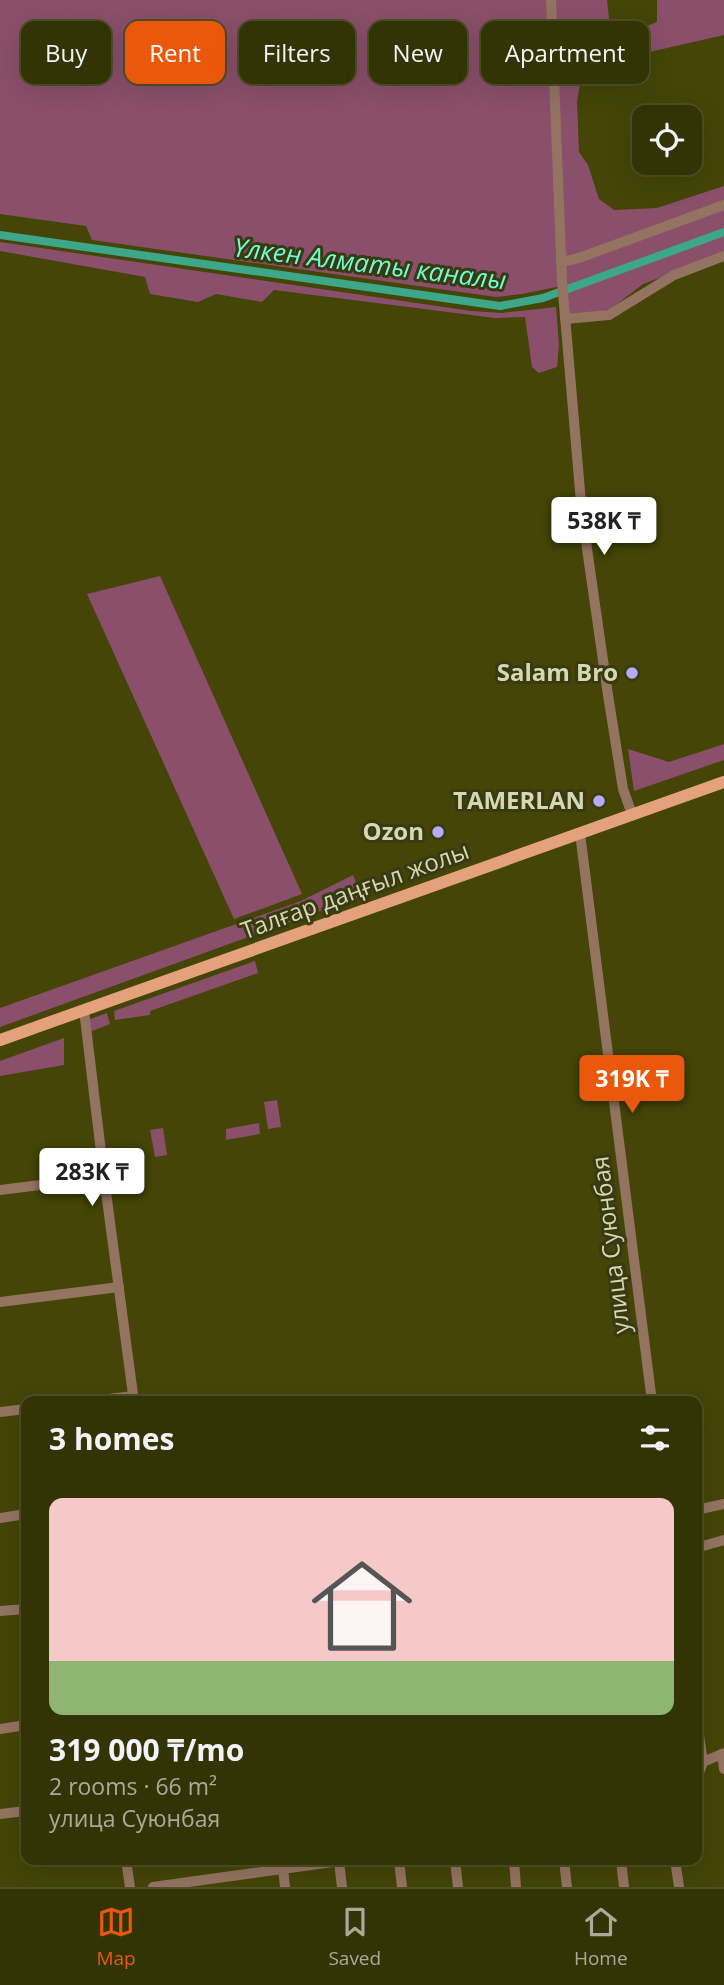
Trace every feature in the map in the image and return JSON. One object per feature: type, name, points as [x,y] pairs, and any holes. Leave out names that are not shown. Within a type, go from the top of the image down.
[{"type":"main road","name":"Талғар даңғыл жолы","points":[[0,1040],[724,782]]},
{"type":"street","points":[[551,0],[562,281],[582,514],[623,789],[632,814]]},
{"type":"street","points":[[561,262],[579,258],[724,205]]},
{"type":"street","points":[[565,319],[609,315],[674,275],[724,256]]},
{"type":"street","name":"улица Суюнбая","points":[[580,833],[651,1396]]},
{"type":"street","points":[[84,1010],[134,1396]]},
{"type":"street","points":[[0,1190],[104,1177]]},
{"type":"street","points":[[0,1302],[119,1287]]},
{"type":"street","points":[[0,1412],[21,1410]]},
{"type":"street","points":[[702,1509],[724,1504]]},
{"type":"street","points":[[0,1518],[21,1515]]},
{"type":"street","points":[[702,1546],[724,1540]]},
{"type":"street","points":[[0,1611],[21,1609]]},
{"type":"street","points":[[0,1729],[21,1726]]},
{"type":"street","points":[[702,1755],[703,1762],[723,1754],[724,1769]]},
{"type":"street","points":[[0,1814],[21,1812]]},
{"type":"street","points":[[127,1865],[130,1887]]},
{"type":"street","points":[[153,1887],[309,1865]]},
{"type":"street","points":[[342,1887],[343,1865]]},
{"type":"street","points":[[400,1865],[402,1887]]},
{"type":"street","points":[[456,1865],[458,1887]]},
{"type":"street","points":[[514,1865],[516,1887]]},
{"type":"street","points":[[565,1865],[567,1887]]},
{"type":"street","points":[[622,1865],[624,1887]]},
{"type":"street","points":[[676,1865],[679,1887]]},
{"type":"street","points":[[283,1868],[285,1887]]},
{"type":"shaded area","points":[[0,0],[607,0],[609,21],[481,21],[481,84],[580,84],[577,102],[579,152],[588,165],[599,199],[614,210],[657,208],[724,186],[724,254],[643,284],[612,308],[596,314],[569,315],[566,285],[496,297],[92,240],[86,226],[0,214]]},
{"type":"shaded area","points":[[657,0],[724,0],[724,35],[649,52],[649,25],[657,22]]},
{"type":"shaded area","points":[[0,242],[471,311],[502,313],[556,307],[559,345],[557,367],[539,373],[532,367],[525,317],[495,318],[274,290],[262,302],[216,294],[198,302],[150,294],[145,277],[0,251]]},
{"type":"shaded area","points":[[160,576],[302,894],[234,919],[87,594]]},
{"type":"shaded area","points":[[724,744],[724,760],[634,791],[628,749],[669,762]]},
{"type":"shaded area","points":[[353,875],[362,896],[0,1027],[0,1008],[301,901]]},
{"type":"shaded area","points":[[255,961],[258,973],[150,1011],[150,1015],[115,1020],[114,1011]]},
{"type":"shaded area","points":[[107,1013],[110,1024],[87,1033],[85,1021]]},
{"type":"shaded area","points":[[64,1038],[64,1065],[0,1076],[0,1061]]},
{"type":"shaded area","points":[[277,1100],[281,1127],[268,1129],[264,1102]]},
{"type":"shaded area","points":[[259,1123],[260,1134],[226,1140],[226,1129]]},
{"type":"shaded area","points":[[163,1128],[167,1155],[155,1157],[150,1130]]},
{"type":"waterway","name":"Үлкен Алматы каналы","points":[[0,235],[500,306],[543,298],[724,232]]},
{"type":"place","name":"Salam Bro","points":[[632,673]]},
{"type":"place","name":"TAMERLAN","points":[[599,801]]},
{"type":"place","name":"Ozon","points":[[438,832]]}]
